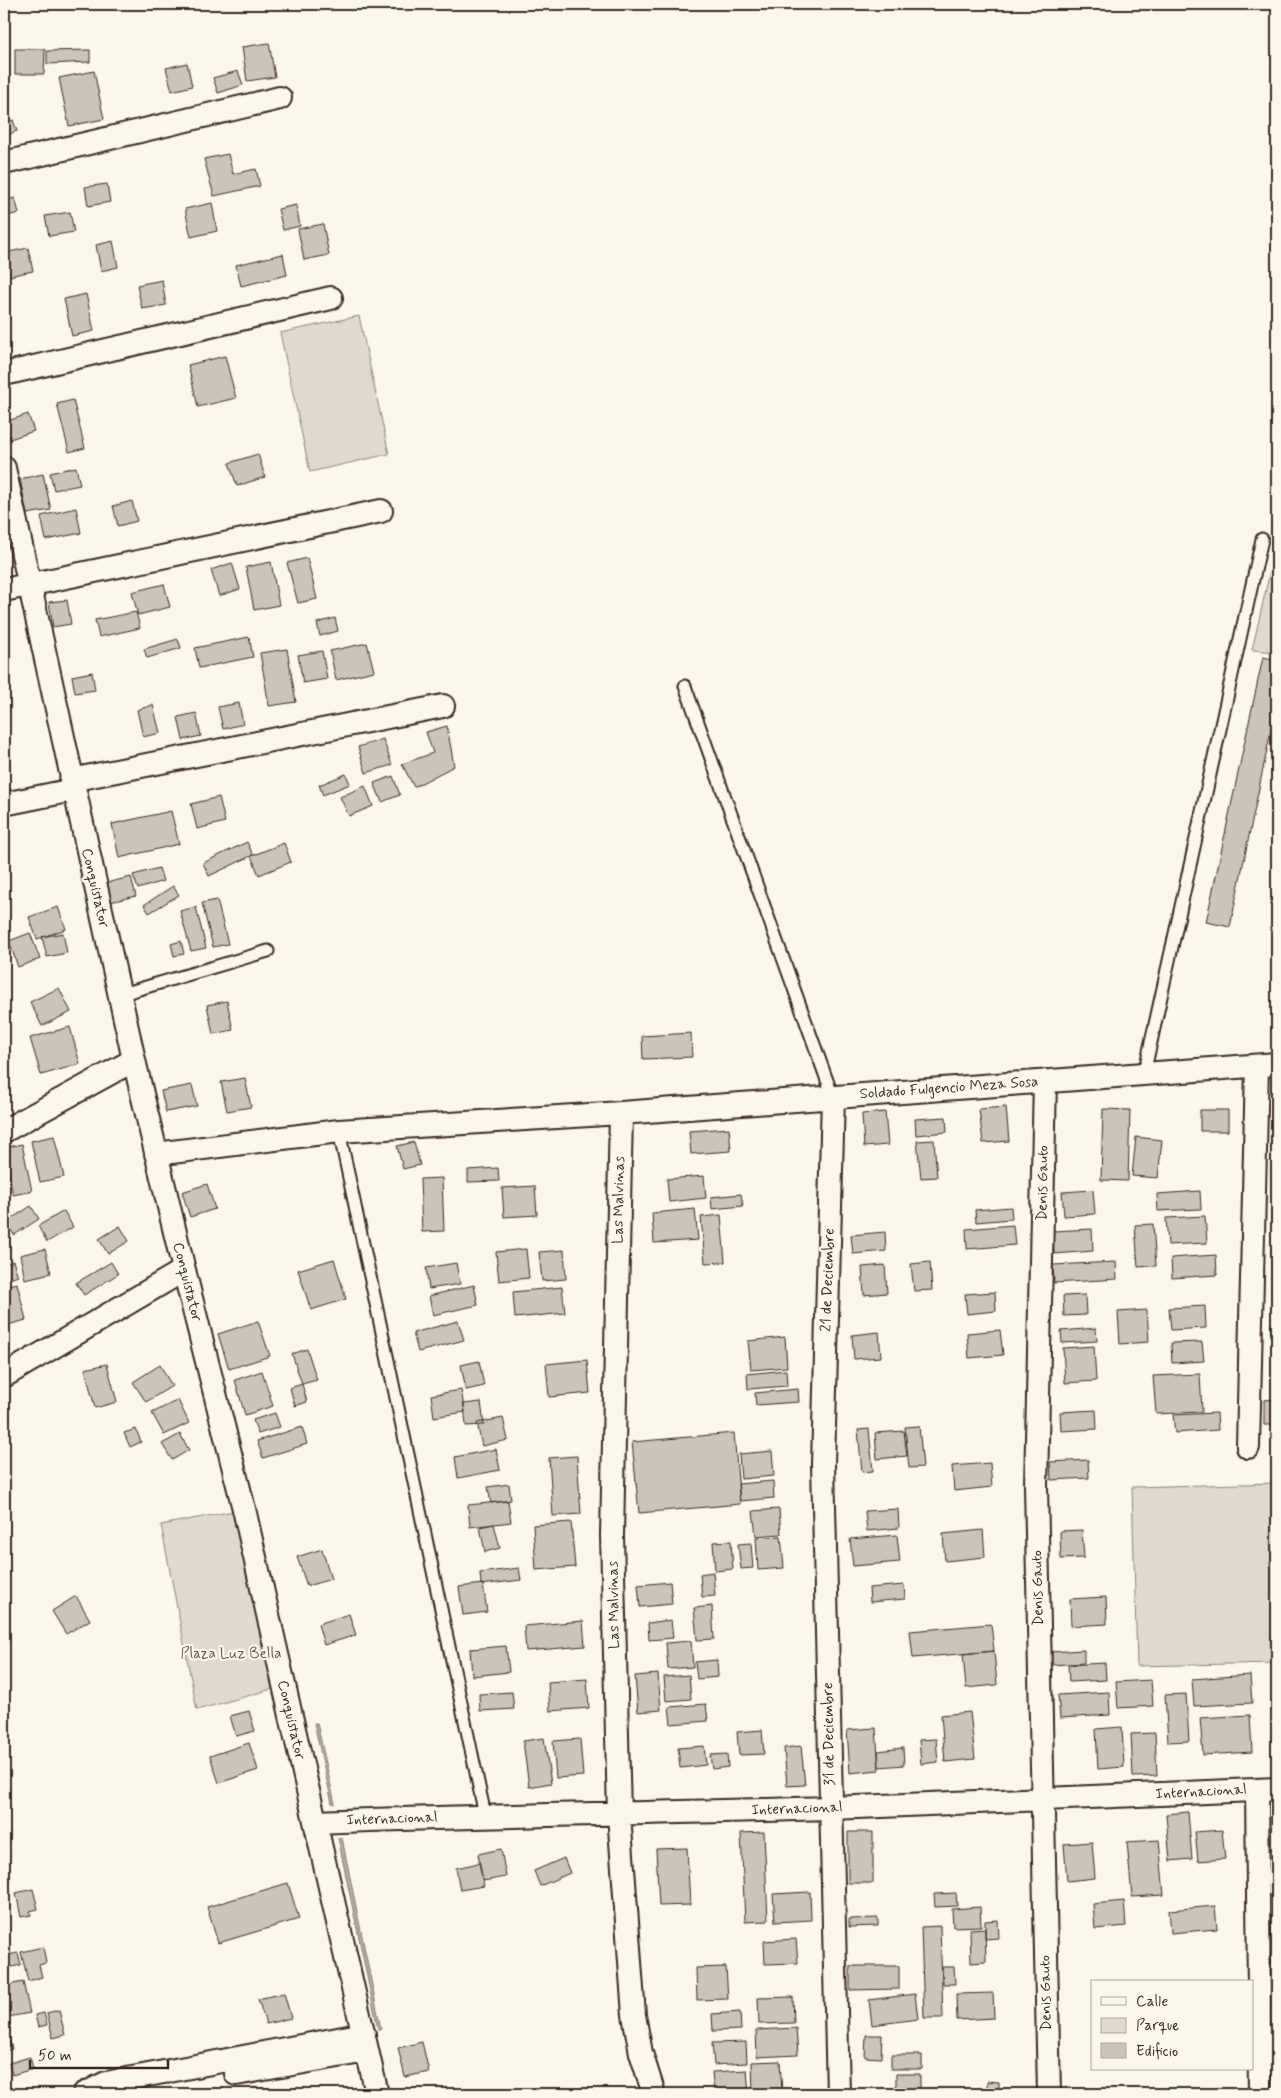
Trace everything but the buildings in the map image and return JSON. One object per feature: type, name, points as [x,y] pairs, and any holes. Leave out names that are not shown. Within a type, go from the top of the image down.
[{"type":"street","points":[[4,163],[280,98]]},
{"type":"street","points":[[4,374],[331,298]]},
{"type":"street","name":"Conquistator","points":[[4,468],[72,785],[134,1060],[244,1509],[377,2094]]},
{"type":"street","points":[[4,590],[381,511]]},
{"type":"street","points":[[4,804],[72,785],[443,706]]},
{"type":"street","points":[[4,1131],[134,1060]]},
{"type":"street","points":[[1248,1447],[1267,1065]]},
{"type":"street","name":"Soldado Fulgencio Meza Sosa","points":[[156,1154],[339,1131],[621,1113],[1267,1065]]},
{"type":"street","name":"Denis Gauto","points":[[1045,1081],[1036,1486],[1049,2094]]},
{"type":"street","name":"21 de Deciembre","points":[[823,1464],[833,1097]]},
{"type":"street","name":"Las Malvinas","points":[[621,1113],[612,1526],[619,1815],[634,2015],[641,2053],[654,2094]]},
{"type":"street","points":[[4,1376],[184,1270]]},
{"type":"street","name":"31 de Deciembre","points":[[823,1464],[838,2094]]},
{"type":"street","points":[[1260,2094],[1267,1789]]},
{"type":"street","name":"Internacional","points":[[316,1822],[485,1815],[619,1815],[830,1808],[1267,1789]]},
{"type":"street","points":[[83,2094],[106,2083],[366,2042]]},
{"type":"street","points":[[117,2094],[366,2042]]},
{"type":"street","points":[[83,2094],[88,2094]]},
{"type":"lane","points":[[1144,1074],[1262,539]]},
{"type":"lane","points":[[685,686],[833,1097]]},
{"type":"lane","points":[[119,994],[268,951]]},
{"type":"lane","points":[[339,1131],[485,1815]]},
{"type":"green space","points":[[359,316],[389,454],[310,472],[280,333]]},
{"type":"green space","points":[[1277,541],[1277,652],[1252,650]]},
{"type":"green space","points":[[1277,1483],[1277,1663],[1137,1666],[1132,1487]]},
{"type":"green space","name":"Plaza Luz Bella","points":[[244,1509],[283,1686],[197,1710],[161,1525]]},
{"type":"shaded area","points":[[314,1723],[317,1723],[335,1804],[332,1803]]},
{"type":"shaded area","points":[[338,1838],[342,1838],[381,2029],[378,2029]]}]
